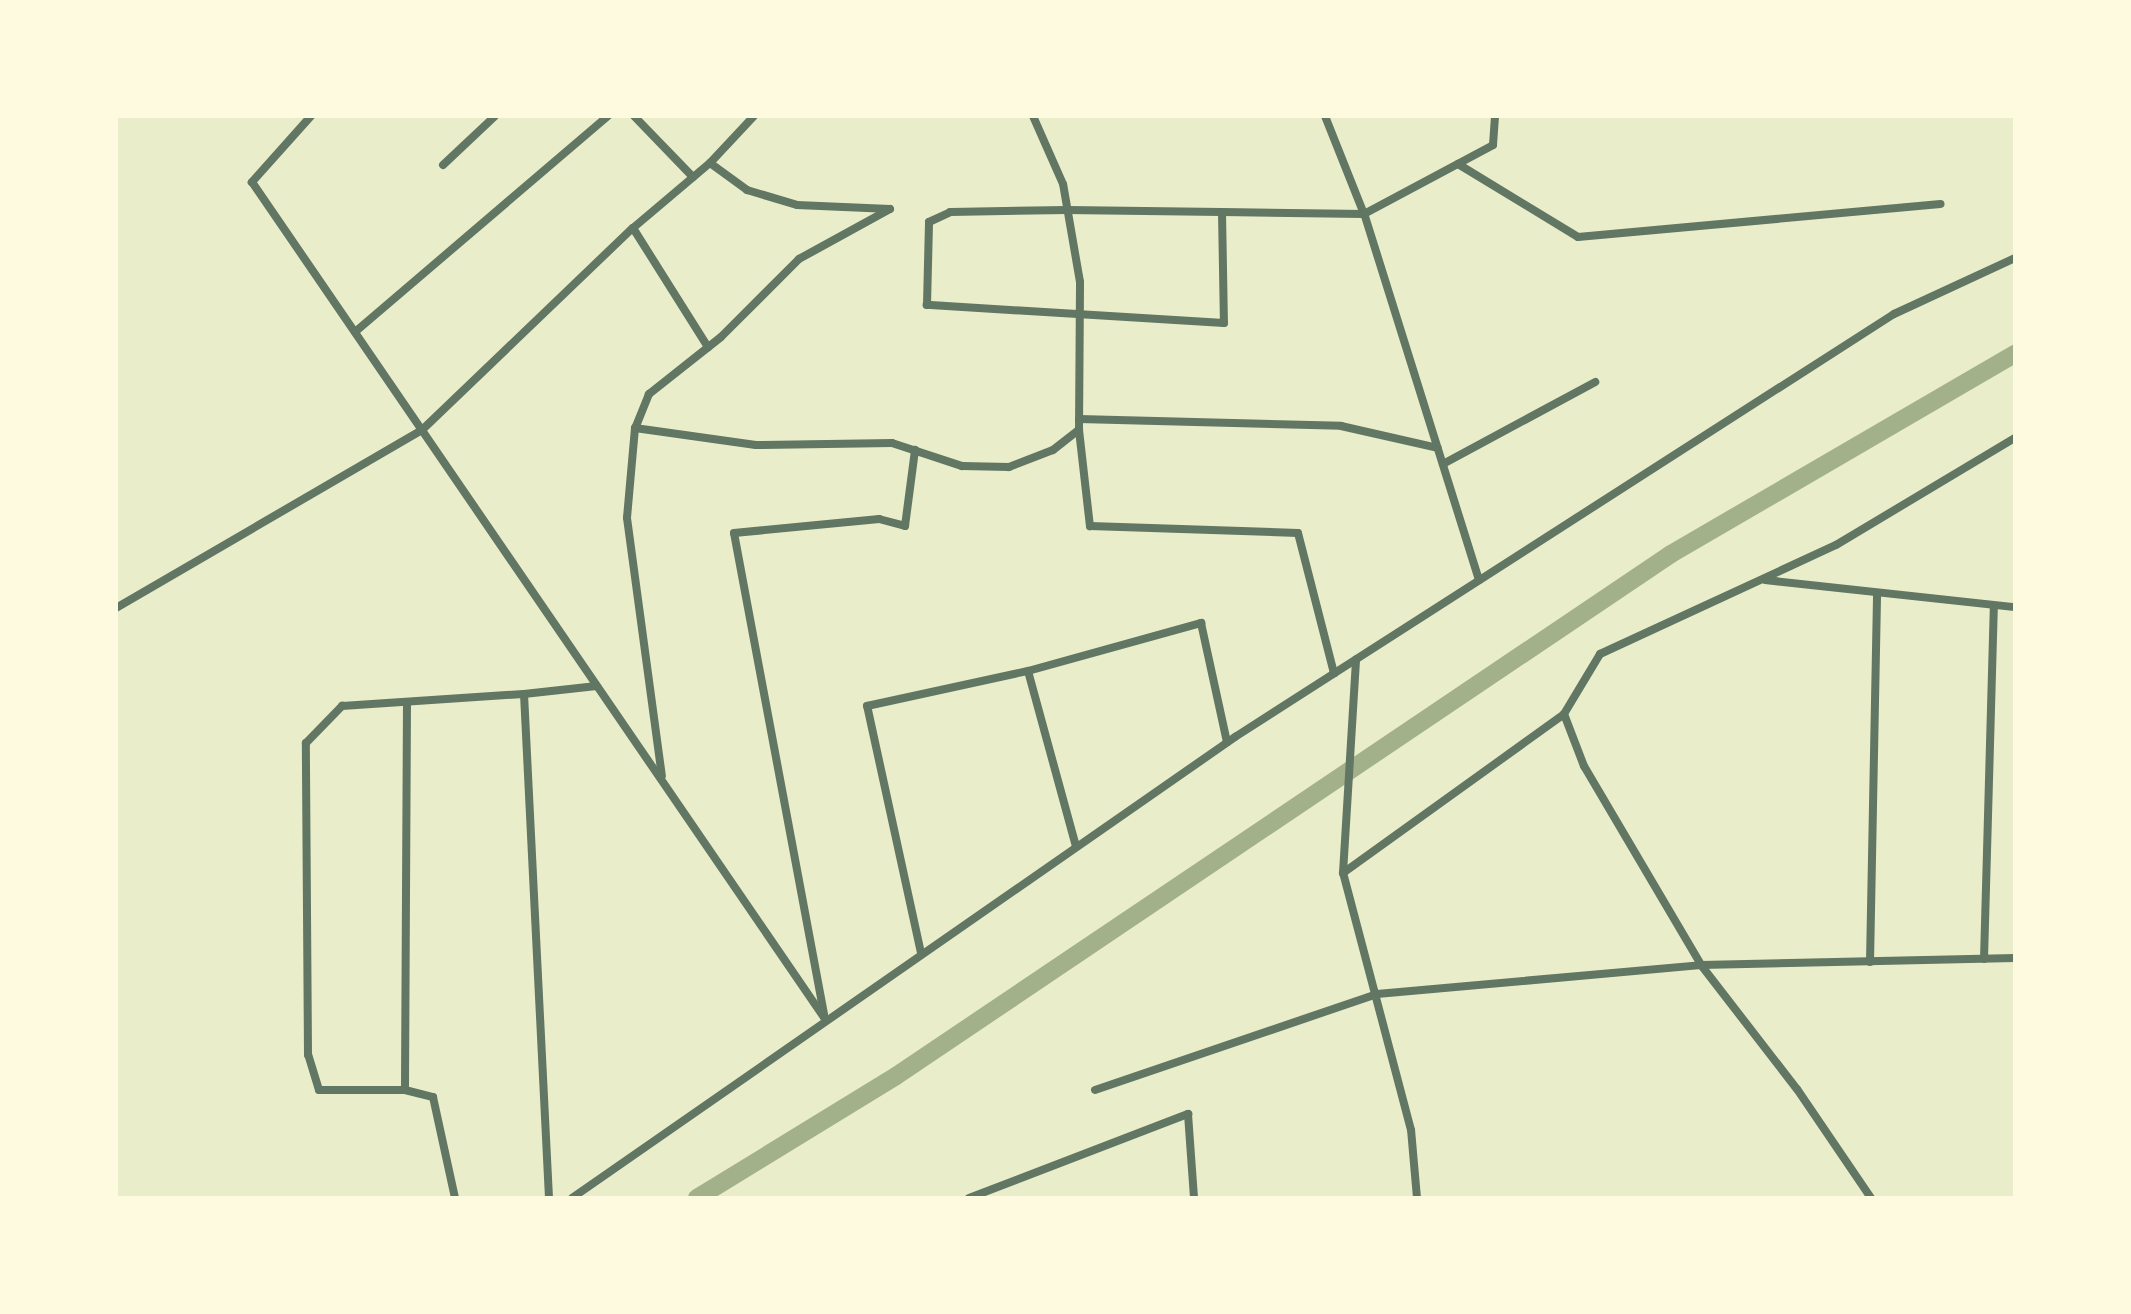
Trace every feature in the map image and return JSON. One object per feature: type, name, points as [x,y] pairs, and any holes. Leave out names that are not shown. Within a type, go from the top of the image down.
[{"type":"street","points":[[311,116],[252,182],[825,1019]]},
{"type":"street","points":[[443,165],[495,116]]},
{"type":"street","points":[[355,332],[608,116]]},
{"type":"street","points":[[634,116],[693,177]]},
{"type":"street","points":[[116,608],[422,430],[633,228],[710,163],[754,116]]},
{"type":"street","points":[[1033,116],[1063,184],[1080,282],[1079,430],[1090,526],[1298,533],[1334,673]]},
{"type":"street","points":[[1325,116],[1364,214],[1479,580]]},
{"type":"street","points":[[1222,212],[1224,323],[927,305],[929,222],[950,212],[1067,210],[1222,212],[1364,214],[1493,145],[1495,116]]},
{"type":"street","points":[[662,781],[627,518],[635,428],[649,394],[708,347],[799,259],[890,209],[797,205],[747,190],[710,163]]},
{"type":"street","points":[[1458,164],[1578,237],[1941,204]]},
{"type":"street","points":[[633,228],[708,347]]},
{"type":"street","points":[[572,1198],[1227,742],[1894,314],[2015,258]]},
{"type":"street","points":[[1443,464],[1595,382]]},
{"type":"street","points":[[1079,419],[1341,426],[1438,448]]},
{"type":"street","points":[[635,428],[756,445],[892,443],[962,466],[1009,467],[1053,450],[1079,430]]},
{"type":"street","points":[[1343,873],[1564,714],[1600,654],[1836,545],[2015,438]]},
{"type":"street","points":[[825,1019],[734,533],[879,519],[905,526],[915,450]]},
{"type":"street","points":[[1763,579],[2015,607]]},
{"type":"street","points":[[1870,962],[1877,593]]},
{"type":"street","points":[[1984,959],[1994,606]]},
{"type":"street","points":[[921,953],[867,706],[1028,671],[1201,623],[1227,742]]},
{"type":"street","points":[[1356,659],[1343,873],[1411,1130],[1417,1198]]},
{"type":"street","points":[[1028,671],[1076,846]]},
{"type":"street","points":[[455,1198],[433,1097],[405,1090],[319,1090],[308,1055],[304,957],[306,743],[342,706],[597,686]]},
{"type":"street","points":[[524,694],[549,1198]]},
{"type":"street","points":[[405,1090],[407,702]]},
{"type":"street","points":[[1564,714],[1584,766],[1701,965],[1797,1089],[1871,1198]]},
{"type":"street","points":[[1095,1090],[1377,994],[1701,965],[2015,958]]},
{"type":"street","points":[[969,1198],[1188,1114],[1194,1198]]},
{"type":"waterway","points":[[697,1198],[896,1076],[1671,554],[2015,354]]}]
